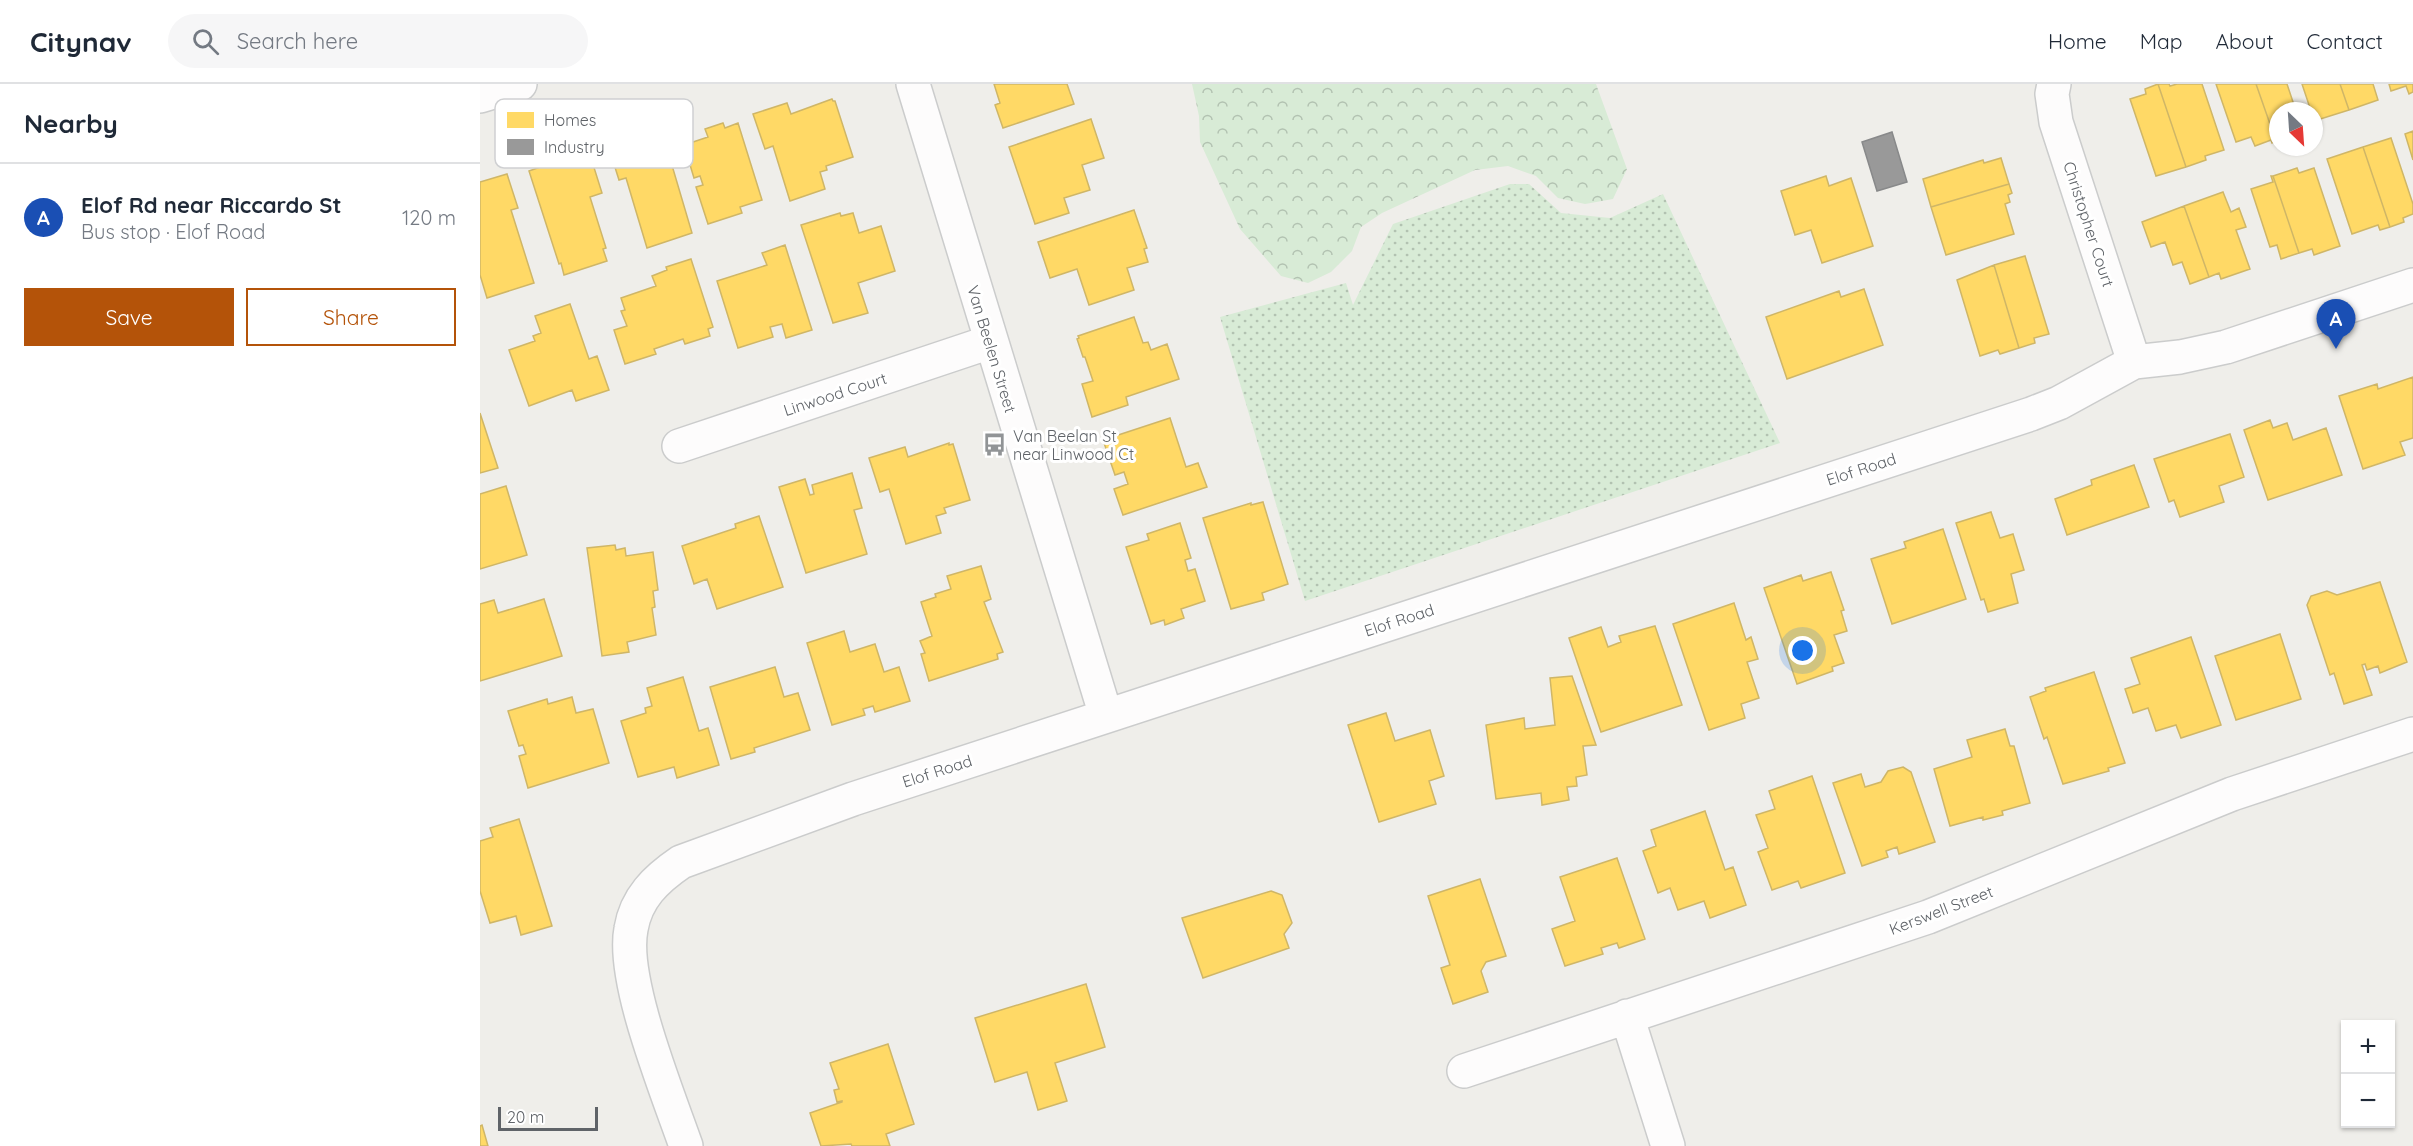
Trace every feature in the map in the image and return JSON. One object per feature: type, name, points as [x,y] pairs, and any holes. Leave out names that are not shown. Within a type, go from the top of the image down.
[{"type":"street","points":[[480,96],[520,84]]},
{"type":"street","name":"Van Beelen Street","points":[[913,84],[1106,716]]},
{"type":"street","name":"Christopher Court","points":[[2054,84],[2052,94],[2056,122],[2134,362]]},
{"type":"street","name":"Elof Road","points":[[686,1146],[655,1056],[628,951],[631,928],[647,890],[681,861],[854,799],[2031,414],[2059,403],[2134,362],[2180,357],[2226,347],[2413,285]]},
{"type":"street","name":"Linwood Court","points":[[679,446],[990,342]]},
{"type":"street","name":"Kerswell Street","points":[[1464,1071],[1928,917],[2232,794],[2413,734]]},
{"type":"street","points":[[1628,1016],[1668,1146]]},
{"type":"green space","points":[[1192,84],[1596,84],[1627,169],[1613,199],[1585,204],[1558,198],[1536,176],[1508,166],[1475,170],[1382,213],[1361,227],[1352,251],[1331,272],[1308,283],[1281,276],[1240,229],[1200,142],[1199,116]]},
{"type":"green space","points":[[1510,184],[1529,184],[1561,213],[1610,218],[1663,194],[1780,443],[1305,601],[1220,317],[1346,283],[1353,305],[1393,224]]},
{"type":"building: Homes","points":[[994,84],[1067,84],[1074,104],[1003,128],[995,105],[1000,103]]},
{"type":"building: Homes","points":[[2158,84],[2169,84],[2170,86],[2202,84],[2224,150],[2205,156],[2206,160],[2186,167]]},
{"type":"building: Homes","points":[[2158,84],[2186,167],[2156,176],[2130,99],[2146,94],[2145,89]]},
{"type":"building: Homes","points":[[2216,84],[2256,84],[2269,121],[2269,141],[2255,146],[2251,137],[2236,142]]},
{"type":"building: Homes","points":[[2256,84],[2287,84],[2293,102],[2269,102],[2269,121]]},
{"type":"building: Homes","points":[[2302,84],[2340,84],[2349,110],[2323,118],[2323,102],[2308,102]]},
{"type":"building: Homes","points":[[2340,84],[2373,84],[2378,100],[2349,110]]},
{"type":"building: Homes","points":[[2389,84],[2413,84],[2413,92],[2409,94],[2406,86],[2391,91]]},
{"type":"building: Homes","points":[[832,99],[835,101],[853,157],[826,166],[827,170],[820,172],[825,189],[790,201],[773,146],[765,149],[753,114],[787,103],[791,114]]},
{"type":"building: Homes","points":[[1091,119],[1104,158],[1082,165],[1090,190],[1064,198],[1069,213],[1035,224],[1009,147]]},
{"type":"building: Homes","points":[[723,123],[725,128],[738,123],[762,200],[740,207],[742,213],[708,224],[696,187],[703,185],[700,176],[694,178],[691,168],[693,168],[693,142],[708,137],[705,129]]},
{"type":"building: Homes","points":[[2413,131],[2413,160],[2405,134]]},
{"type":"building: Homes","points":[[2391,138],[2413,204],[2413,214],[2403,218],[2404,222],[2390,227],[2363,147]]},
{"type":"building: Homes","points":[[2363,147],[2390,227],[2380,230],[2378,225],[2352,234],[2327,159]]},
{"type":"building: Homes","points":[[2001,158],[2009,184],[1931,207],[1923,179],[1983,160],[1984,163]]},
{"type":"building: Homes","points":[[538,168],[594,168],[602,193],[590,197],[606,248],[603,249],[607,261],[564,275],[529,171]]},
{"type":"building: Homes","points":[[615,168],[673,168],[692,233],[647,248],[626,178],[619,180]]},
{"type":"building: Homes","points":[[2297,168],[2299,173],[2314,168],[2340,246],[2314,255],[2312,249],[2299,253],[2273,176]]},
{"type":"building: Homes","points":[[507,174],[518,208],[511,210],[534,283],[487,298],[480,275],[480,182]]},
{"type":"building: Homes","points":[[1826,176],[1829,186],[1851,178],[1873,246],[1822,263],[1811,230],[1795,235],[1781,191]]},
{"type":"building: Homes","points":[[2271,176],[2273,176],[2299,253],[2281,259],[2277,245],[2270,247],[2251,189],[2273,182]]},
{"type":"building: Homes","points":[[2009,184],[2012,193],[2008,195],[2010,202],[2005,204],[2014,234],[1946,255],[1931,207]]},
{"type":"building: Homes","points":[[2223,192],[2231,212],[2239,208],[2246,227],[2236,230],[2250,269],[2221,279],[2219,273],[2209,277],[2184,206]]},
{"type":"building: Homes","points":[[2184,206],[2209,277],[2190,284],[2182,262],[2173,265],[2165,242],[2151,247],[2142,222]]},
{"type":"building: Homes","points":[[1134,210],[1147,248],[1144,249],[1148,262],[1127,268],[1134,290],[1089,305],[1077,269],[1050,278],[1038,242]]},
{"type":"building: Homes","points":[[840,213],[841,216],[853,213],[859,233],[881,226],[895,271],[858,283],[868,313],[833,323],[801,225]]},
{"type":"building: Homes","points":[[785,245],[812,330],[786,338],[782,324],[770,327],[773,337],[738,348],[717,281],[767,265],[762,253]]},
{"type":"building: Homes","points":[[2025,256],[2049,334],[2034,338],[2035,343],[2019,348],[1994,265]]},
{"type":"building: Homes","points":[[691,259],[713,327],[708,329],[710,336],[685,344],[683,339],[654,349],[656,354],[625,364],[614,330],[627,326],[621,311],[625,310],[621,298],[656,286],[652,276],[667,270],[666,267]]},
{"type":"building: Homes","points":[[1994,265],[2019,348],[2000,354],[1998,350],[1980,356],[1957,280]]},
{"type":"building: Homes","points":[[1864,289],[1883,345],[1787,379],[1766,317],[1839,291],[1841,297]]},
{"type":"building: Homes","points":[[570,304],[589,359],[597,356],[609,390],[576,401],[572,390],[529,406],[509,350],[535,341],[533,336],[541,333],[535,316]]},
{"type":"building: Homes","points":[[1134,317],[1143,343],[1148,342],[1151,350],[1167,344],[1179,379],[1126,397],[1128,405],[1092,417],[1082,384],[1093,381],[1077,339],[1078,336]]},
{"type":"building: Homes","points":[[2413,377],[2413,438],[2400,442],[2405,455],[2363,469],[2339,396],[2377,384],[2378,389]]},
{"type":"building: Homes","points":[[480,413],[498,468],[480,473]]},
{"type":"building: Homes","points":[[1170,418],[1186,467],[1198,463],[1207,487],[1123,515],[1114,489],[1128,484],[1124,472],[1115,475],[1103,440]]},
{"type":"building: Homes","points":[[2270,420],[2273,428],[2287,423],[2293,440],[2326,428],[2342,475],[2268,500],[2244,430]]},
{"type":"building: Homes","points":[[2230,434],[2244,477],[2219,486],[2224,502],[2180,517],[2174,500],[2169,502],[2154,459]]},
{"type":"building: Homes","points":[[949,443],[949,445],[953,444],[970,500],[944,508],[946,513],[936,516],[941,533],[906,544],[889,489],[880,492],[869,458],[905,447],[908,457]]},
{"type":"building: Homes","points":[[2134,465],[2149,507],[2067,535],[2055,499],[2092,485],[2091,480]]},
{"type":"building: Homes","points":[[852,473],[862,508],[854,510],[867,554],[806,573],[779,487],[805,479],[810,495],[814,494],[812,485]]},
{"type":"building: Homes","points":[[506,486],[527,555],[480,569],[480,494]]},
{"type":"building: Homes","points":[[1263,502],[1288,584],[1262,593],[1264,600],[1231,609],[1203,518],[1251,503],[1251,505]]},
{"type":"building: Homes","points":[[1991,512],[2000,538],[2013,534],[2024,570],[2011,574],[2018,603],[1988,612],[1984,599],[1981,600],[1956,523]]},
{"type":"building: Homes","points":[[759,516],[783,587],[717,609],[707,579],[694,584],[682,546],[736,528],[735,524]]},
{"type":"building: Homes","points":[[1180,523],[1191,558],[1185,560],[1188,571],[1195,569],[1205,601],[1181,609],[1184,618],[1165,625],[1164,620],[1151,624],[1126,547],[1149,540],[1147,534]]},
{"type":"building: Homes","points":[[1943,529],[1966,599],[1892,624],[1871,559],[1906,548],[1904,542]]},
{"type":"building: Homes","points":[[615,545],[616,550],[625,548],[626,556],[653,552],[658,590],[653,591],[655,607],[652,608],[656,635],[627,642],[629,652],[602,656],[587,548]]},
{"type":"building: Homes","points":[[981,566],[991,599],[984,602],[1003,652],[997,654],[998,659],[929,681],[921,654],[925,653],[920,641],[932,636],[921,602],[951,589],[947,576]]},
{"type":"building: Homes","points":[[1831,572],[1844,610],[1841,611],[1847,631],[1834,635],[1844,663],[1832,667],[1833,671],[1797,684],[1764,588],[1801,575],[1803,581]]},
{"type":"building: Homes","points":[[2380,582],[2407,662],[2380,673],[2378,666],[2367,670],[2365,664],[2362,665],[2372,695],[2344,704],[2334,673],[2330,675],[2307,605],[2311,596],[2327,591],[2337,595]]},
{"type":"building: Homes","points":[[544,599],[562,656],[480,681],[480,604],[494,600],[498,613]]},
{"type":"building: Homes","points":[[1734,603],[1746,640],[1751,637],[1758,659],[1747,662],[1759,698],[1741,704],[1745,718],[1709,730],[1673,624]]},
{"type":"building: Homes","points":[[1655,626],[1682,705],[1601,732],[1569,638],[1601,627],[1608,647],[1621,642],[1619,636]]},
{"type":"building: Homes","points":[[844,631],[850,652],[875,644],[884,672],[899,667],[910,701],[875,712],[873,706],[863,709],[865,715],[832,725],[807,643]]},
{"type":"building: Homes","points":[[2280,634],[2301,699],[2236,720],[2215,656]]},
{"type":"building: Homes","points":[[2191,637],[2221,725],[2181,738],[2176,725],[2156,731],[2148,708],[2133,713],[2125,689],[2140,684],[2131,658]]},
{"type":"building: Homes","points":[[775,667],[784,697],[798,693],[810,730],[754,748],[755,752],[731,759],[710,687]]},
{"type":"building: Homes","points":[[2094,672],[2125,763],[2108,768],[2109,771],[2063,784],[2047,737],[2044,739],[2030,697],[2046,691],[2045,688]]},
{"type":"building: Homes","points":[[1572,676],[1596,745],[1583,746],[1587,775],[1576,777],[1577,786],[1567,787],[1569,800],[1542,805],[1541,793],[1496,799],[1486,725],[1524,718],[1525,729],[1555,725],[1550,678]]},
{"type":"building: Homes","points":[[683,677],[699,731],[708,728],[719,765],[677,778],[674,767],[638,777],[621,721],[646,713],[645,708],[652,706],[647,688]]},
{"type":"building: Homes","points":[[572,697],[576,713],[593,709],[609,763],[528,788],[519,756],[526,754],[523,745],[519,746],[508,711],[547,699],[548,704]]},
{"type":"building: Homes","points":[[1386,713],[1395,741],[1430,730],[1444,776],[1429,781],[1436,804],[1379,822],[1348,725]]},
{"type":"building: Homes","points":[[2005,729],[2010,746],[2014,746],[2030,803],[2002,811],[2003,815],[1983,820],[1983,817],[1950,826],[1934,769],[1972,757],[1967,740]]},
{"type":"building: Homes","points":[[1903,767],[1911,772],[1935,842],[1899,854],[1897,847],[1886,851],[1888,857],[1862,866],[1833,783],[1861,774],[1865,787],[1881,782],[1888,771]]},
{"type":"building: Homes","points":[[1812,776],[1845,873],[1801,888],[1798,881],[1772,890],[1758,852],[1768,848],[1756,815],[1775,809],[1769,791]]},
{"type":"building: Homes","points":[[1705,811],[1725,870],[1733,867],[1746,905],[1710,918],[1704,901],[1678,910],[1670,888],[1658,893],[1643,851],[1656,846],[1651,830]]},
{"type":"building: Homes","points":[[519,819],[552,926],[521,935],[516,916],[490,923],[480,891],[480,841],[493,837],[490,828]]},
{"type":"building: Homes","points":[[1617,858],[1645,939],[1619,948],[1617,943],[1601,948],[1603,954],[1565,966],[1552,929],[1575,921],[1560,877]]},
{"type":"building: Homes","points":[[1480,879],[1506,956],[1486,962],[1481,971],[1488,992],[1453,1004],[1441,968],[1450,965],[1428,896]]},
{"type":"building: Homes","points":[[1271,891],[1282,895],[1292,923],[1284,934],[1289,948],[1203,978],[1182,918]]},
{"type":"building: Homes","points":[[1086,984],[1105,1047],[1055,1063],[1067,1101],[1038,1110],[1027,1072],[995,1082],[975,1018]]},
{"type":"building: Homes","points":[[888,1044],[914,1124],[886,1134],[890,1146],[852,1146],[851,1144],[821,1146],[810,1113],[842,1102],[837,1102],[834,1090],[839,1089],[830,1063]]},
{"type":"building: Homes","points":[[482,1125],[488,1146],[480,1146],[480,1126]]},
{"type":"building: Industry","points":[[1892,132],[1907,182],[1877,191],[1862,142]]},
{"type":"place","name":"Elof Rd near Riccardo St","points":[[2336,349]]},
{"type":"place","name":"Van Beelan St near Linwood Ct","points":[[995,445]]}]
